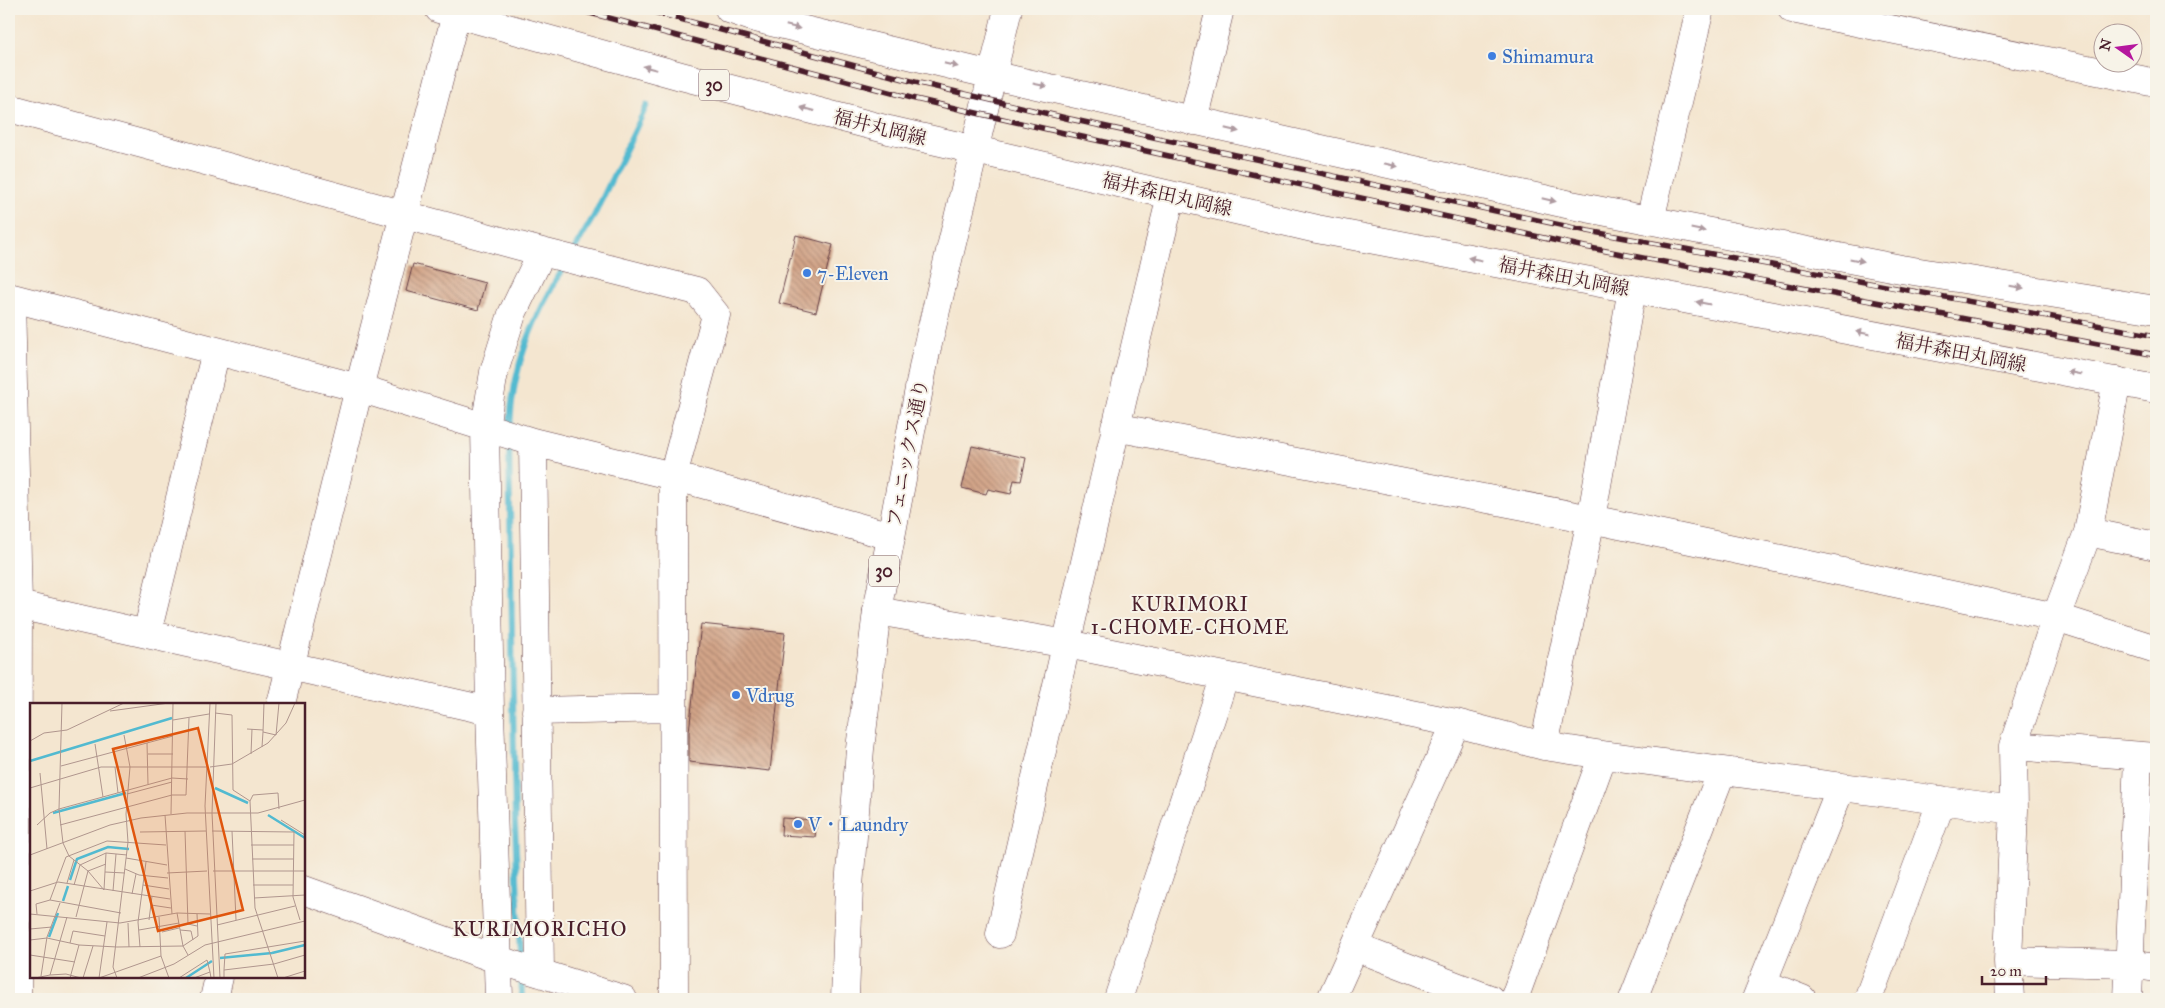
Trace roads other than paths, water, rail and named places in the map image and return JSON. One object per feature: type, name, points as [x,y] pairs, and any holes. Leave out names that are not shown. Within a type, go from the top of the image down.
[{"type":"street","points":[[729,9],[755,18],[992,75],[1571,205],[1900,268],[2156,310]]},
{"type":"street","points":[[992,75],[1008,9]]},
{"type":"street","points":[[1193,121],[1220,9]]},
{"type":"street","points":[[1650,220],[1700,9]]},
{"type":"street","points":[[1792,9],[2156,83]]},
{"type":"street","points":[[281,703],[358,388],[404,214],[451,10]]},
{"type":"street","name":"福井丸岡線","points":[[451,10],[690,79],[889,130],[974,149]]},
{"type":"street","name":"30","points":[[974,149],[992,75]]},
{"type":"street","points":[[9,108],[542,252],[697,291],[716,315],[673,476],[674,999]]},
{"type":"street","name":"福井森田丸岡線","points":[[974,149],[1171,196],[1317,228],[2156,389]]},
{"type":"street","name":"フェニックス通り","points":[[845,999],[849,886],[860,749],[877,611],[926,352],[974,149]]},
{"type":"street","points":[[1000,934],[1115,427],[1171,196]]},
{"type":"street","points":[[499,999],[501,960],[490,711],[485,427],[494,372],[512,314],[542,252]]},
{"type":"street","points":[[1544,746],[1591,519],[1632,289]]},
{"type":"street","points":[[17,999],[19,842],[18,605],[10,297],[358,388],[533,442],[673,476],[891,536]]},
{"type":"street","points":[[148,634],[216,351]]},
{"type":"street","points":[[2010,999],[2008,960],[2014,810],[2013,746],[2056,617],[2088,532],[2117,381]]},
{"type":"street","points":[[1115,427],[1591,519],[2056,617],[2156,649]]},
{"type":"street","points":[[533,442],[540,973]]},
{"type":"street","points":[[2088,532],[2156,546]]},
{"type":"street","points":[[18,605],[490,711]]},
{"type":"street","points":[[877,611],[1067,644],[1456,723],[1544,746],[1603,756],[2014,810]]},
{"type":"street","points":[[1118,999],[1225,676]]},
{"type":"street","points":[[536,711],[673,708]]},
{"type":"street","points":[[1331,999],[1456,723]]},
{"type":"street","points":[[2013,746],[2147,757],[2128,999]]},
{"type":"street","points":[[1514,999],[1603,756]]},
{"type":"street","points":[[1632,999],[1722,771]]},
{"type":"street","points":[[1802,999],[1759,991],[1840,787]]},
{"type":"street","points":[[1868,999],[1942,800]]},
{"type":"street","points":[[305,890],[501,960],[624,999]]},
{"type":"street","points":[[1355,947],[1490,999]]},
{"type":"street","points":[[2008,960],[2130,964],[2156,968]]},
{"type":"street","points":[[214,999],[219,978]]},
{"type":"waterway","points":[[572,253],[594,216],[647,105]]},
{"type":"waterway","points":[[510,427],[515,383],[520,362],[535,322],[554,283],[566,264]]},
{"type":"waterway","points":[[509,442],[515,823],[520,959]]},
{"type":"waterway","points":[[521,974],[522,999]]},
{"type":"railway","points":[[575,9],[911,98],[1064,133],[1585,247],[2156,355]]},
{"type":"railway","points":[[643,9],[915,82],[1070,119],[1588,231],[2156,336]]},
{"type":"place","name":"Shimamura","points":[[1492,56]]},
{"type":"place","name":"7-Eleven","points":[[807,273]]},
{"type":"place","name":"Vdrug","points":[[736,695]]},
{"type":"place","name":"V・Laundry","points":[[798,824]]},
{"type":"district","name":"KURIMORI 1-CHOME-CHOME","points":[[1190,616]]},
{"type":"district","name":"KURIMORICHO","points":[[540,929]]}]
